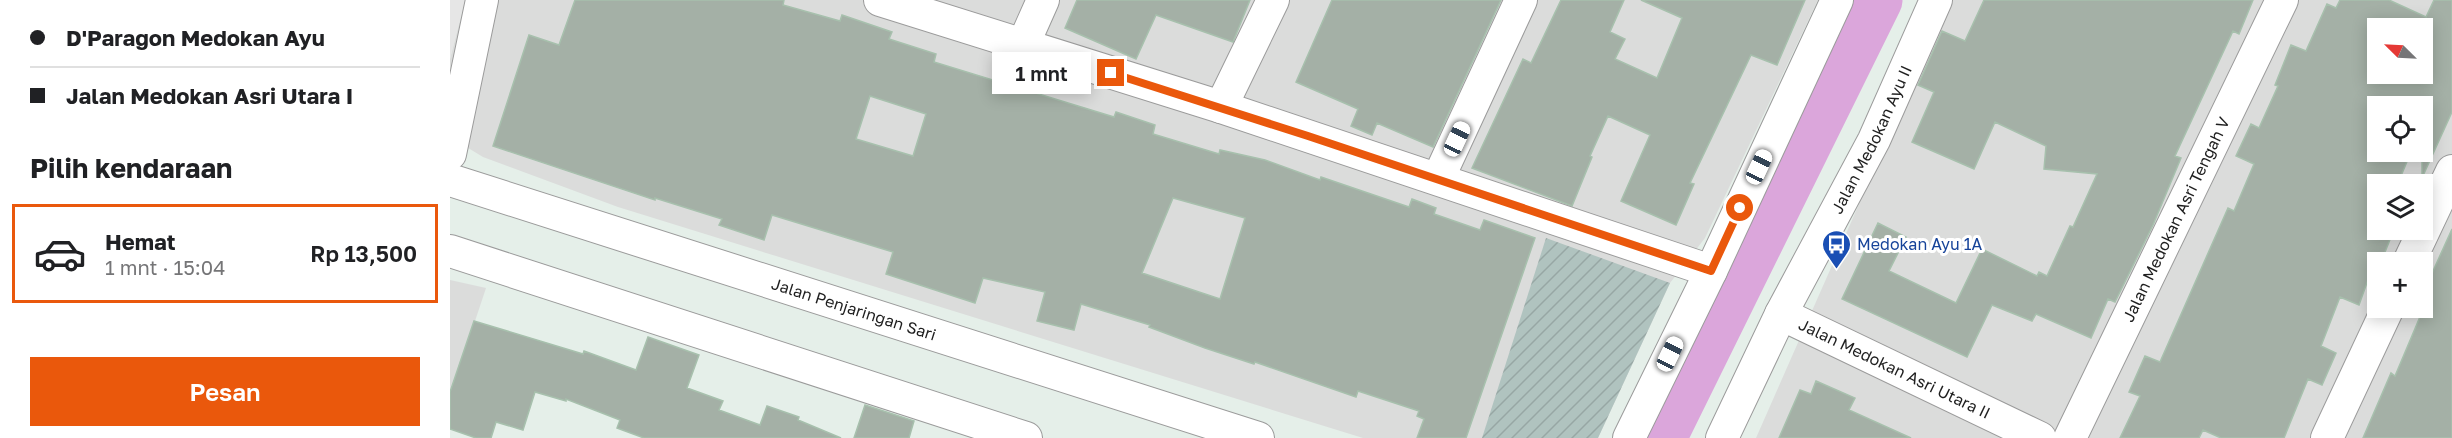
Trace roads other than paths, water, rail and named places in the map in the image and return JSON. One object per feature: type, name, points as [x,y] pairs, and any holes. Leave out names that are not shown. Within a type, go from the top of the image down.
[{"type":"street","points":[[450,154],[482,0]]},
{"type":"street","points":[[880,0],[1221,107],[1711,271]]},
{"type":"street","points":[[1023,45],[1043,0]]},
{"type":"street","points":[[1221,107],[1274,0]]},
{"type":"street","points":[[1438,179],[1521,0]]},
{"type":"street","points":[[1629,438],[1711,271],[1837,0]]},
{"type":"street","name":"Jalan Medokan Ayu II","points":[[1722,438],[1781,314],[1874,140],[1936,0]]},
{"type":"street","name":"Jalan Medokan Asri Tengah V","points":[[2070,438],[2282,0]]},
{"type":"street","points":[[2414,252],[2452,171]]},
{"type":"street","name":"Jalan Penjaringan Sari","points":[[450,180],[1258,438]]},
{"type":"street","points":[[450,251],[1026,438]]},
{"type":"street","name":"Jalan Medokan Asri Utara II","points":[[1781,314],[2040,438]]},
{"type":"street","points":[[2327,438],[2383,318]]},
{"type":"waterway","points":[[1661,438],[1877,0]]},
{"type":"place","name":"Medokan Ayu 1A","points":[[1836,270]]}]
